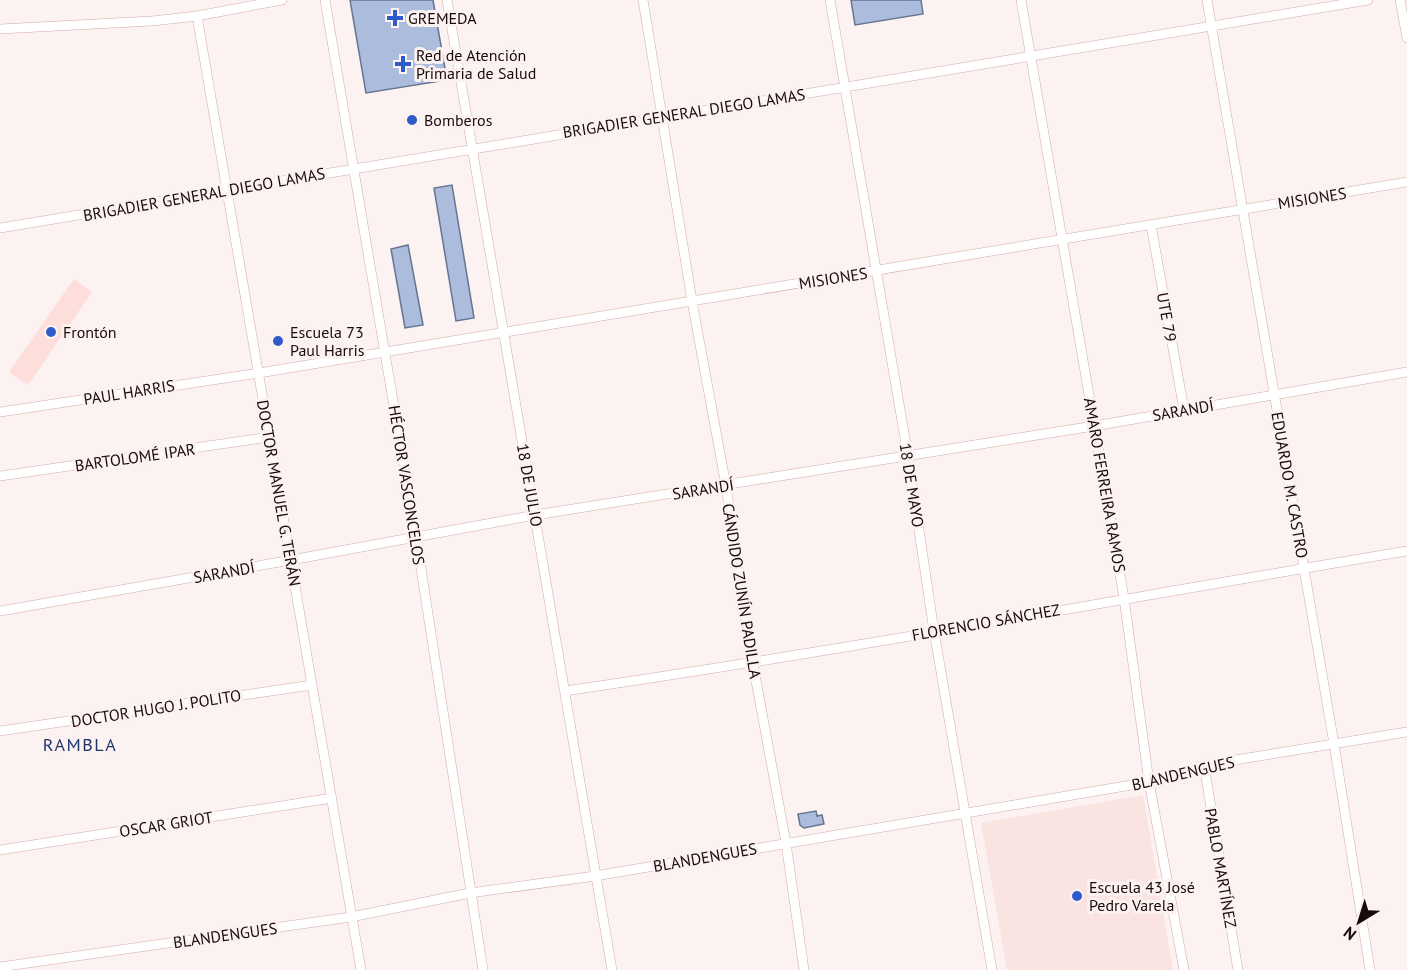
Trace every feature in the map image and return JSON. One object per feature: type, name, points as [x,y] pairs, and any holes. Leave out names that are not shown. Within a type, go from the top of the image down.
[{"type":"street","points":[[0,29],[152,21],[197,16],[282,0]]},
{"type":"street","name":"HÉCTOR VASCONCELOS","points":[[326,0],[416,536],[483,970]]},
{"type":"street","name":"18 DE JULIO","points":[[447,0],[612,970]]},
{"type":"street","name":"CÁNDIDO ZUNÍN PADILLA","points":[[643,0],[692,301],[726,486],[753,664],[786,843],[804,970]]},
{"type":"street","name":"18 DE MAYO","points":[[830,0],[908,456],[934,630],[992,970]]},
{"type":"street","name":"AMARO FERREIRA RAMOS","points":[[1021,0],[1124,598],[1149,782],[1184,970]]},
{"type":"street","name":"EDUARDO M. CASTRO","points":[[1207,0],[1334,744],[1370,970]]},
{"type":"street","name":"BRIGADIER GENERAL DIEGO LAMAS","points":[[0,228],[1368,0]]},
{"type":"street","points":[[1400,0],[1407,38]]},
{"type":"street","name":"DOCTOR MANUEL G. TERÁN","points":[[197,16],[361,970]]},
{"type":"street","name":"MISIONES","points":[[259,373],[1407,182]]},
{"type":"street","name":"UTE 79","points":[[1151,225],[1184,410]]},
{"type":"street","name":"SARANDÍ","points":[[0,611],[535,515],[1095,426],[1407,372]]},
{"type":"street","name":"PAUL HARRIS","points":[[0,412],[259,373]]},
{"type":"street","name":"BARTOLOMÉ IPAR","points":[[0,476],[270,437]]},
{"type":"street","name":"FLORENCIO SÁNCHEZ","points":[[565,691],[753,664],[934,630],[1407,551]]},
{"type":"street","name":"DOCTOR HUGO J. POLITO","points":[[0,732],[312,685]]},
{"type":"street","name":"BLANDENGUES","points":[[0,967],[351,917],[470,893],[595,876],[1149,782],[1204,765],[1407,732]]},
{"type":"street","name":"PABLO MARTÍNEZ","points":[[1204,765],[1238,970]]},
{"type":"street","name":"OSCAR GRIOT","points":[[0,850],[332,798]]},
{"type":"shaded area","name":"Frontón","points":[[74,279],[92,292],[28,385],[9,372]]},
{"type":"shaded area","name":"Escuela 43 José Pedro Varela","points":[[1143,795],[1173,970],[1007,970],[981,823]]},
{"type":"building","points":[[350,0],[433,0],[447,80],[366,93]]},
{"type":"building","points":[[851,0],[921,0],[923,14],[855,25]]},
{"type":"building","points":[[452,185],[474,318],[456,321],[434,188]]},
{"type":"building","points":[[408,245],[423,325],[405,328],[391,249]]},
{"type":"building","points":[[816,811],[817,816],[822,815],[824,824],[804,828],[800,825],[798,814]]},
{"type":"place","name":"GREMEDA","points":[[395,18]]},
{"type":"place","name":"Red de Atención Primaria de Salud","points":[[403,64]]},
{"type":"place","name":"Bomberos","points":[[412,120]]},
{"type":"place","name":"Frontón","points":[[51,332]]},
{"type":"place","name":"Escuela 73 Paul Harris","points":[[278,341]]},
{"type":"place","name":"Escuela 43 José Pedro Varela","points":[[1077,896]]},
{"type":"district","name":"RAMBLA","points":[[80,745]]}]
